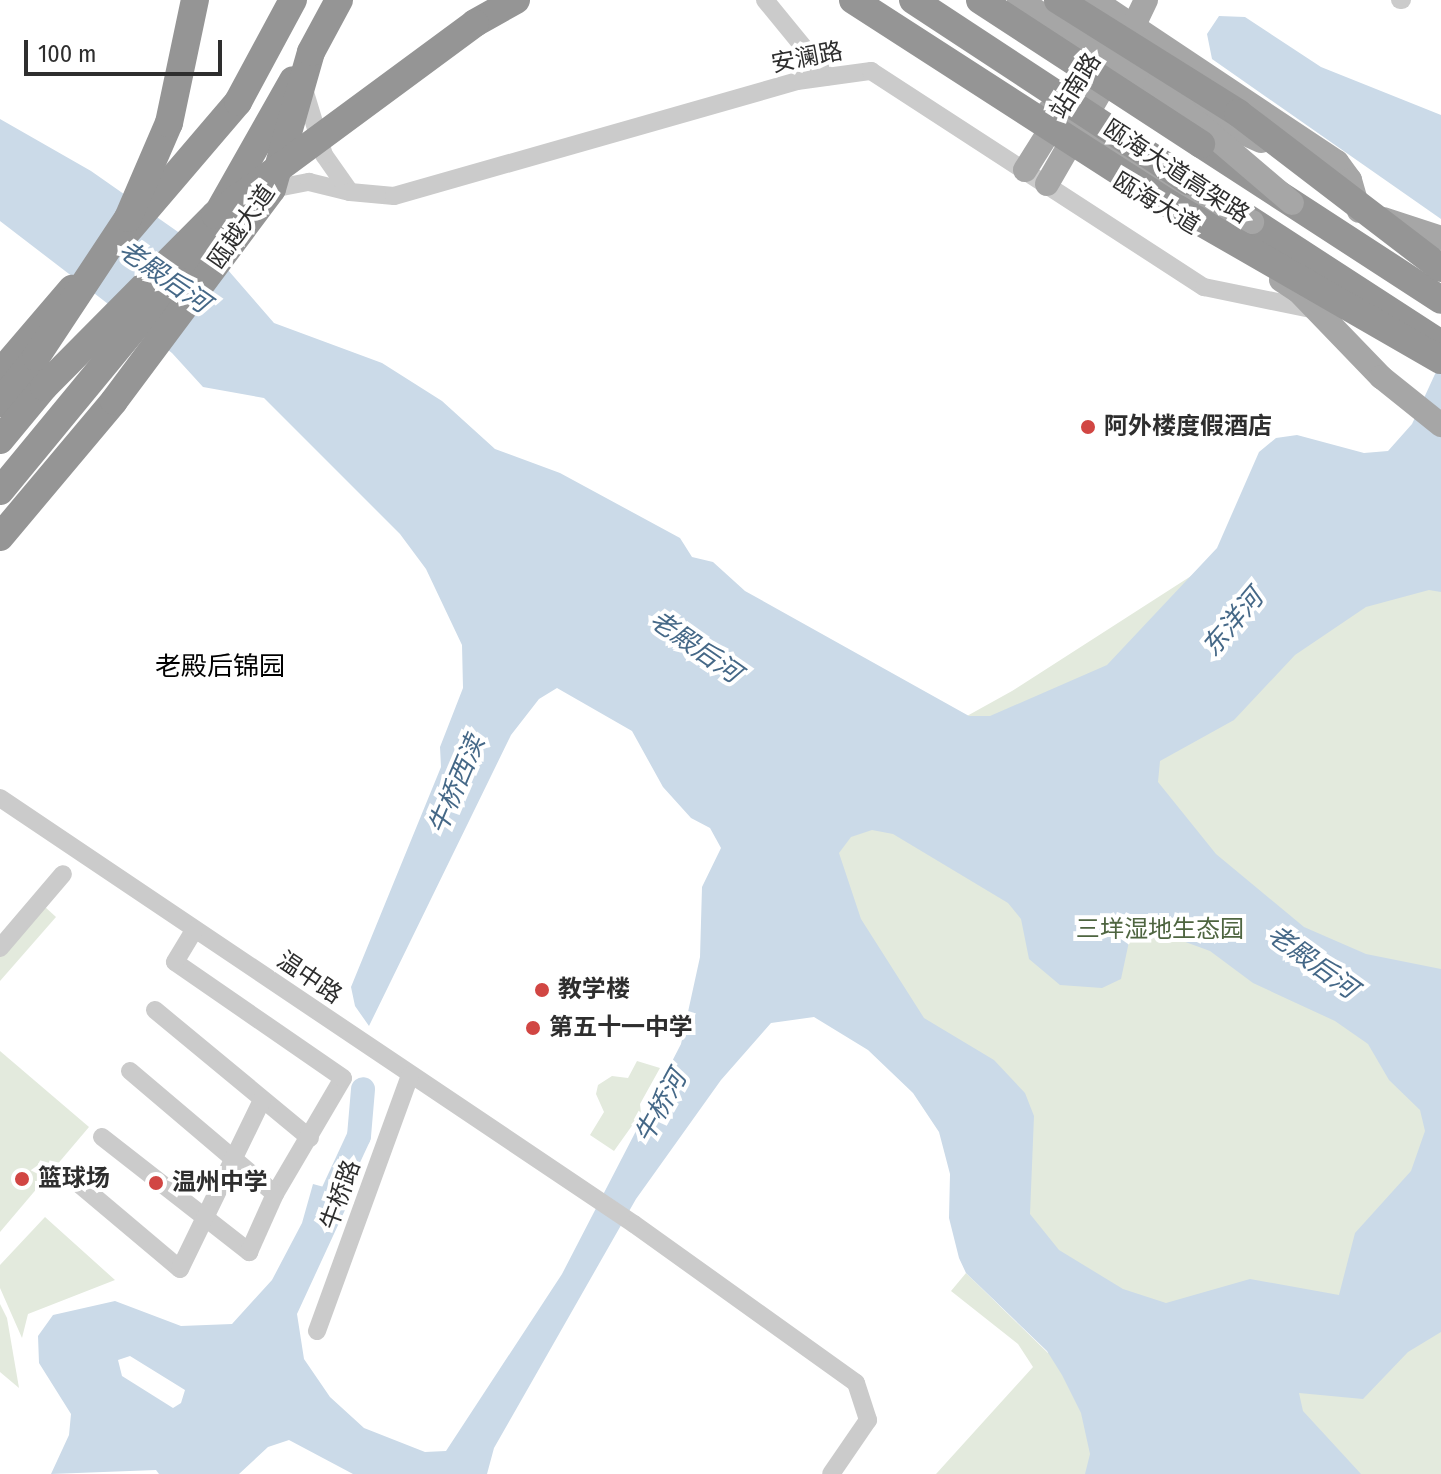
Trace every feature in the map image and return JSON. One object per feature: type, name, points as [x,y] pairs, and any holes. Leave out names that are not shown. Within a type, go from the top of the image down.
[{"type":"highway","points":[[0,403],[85,289],[128,218],[169,123],[195,0]]},
{"type":"highway","points":[[0,373],[41,321],[158,200],[238,102],[293,0]]},
{"type":"highway","name":"瓯越大道","points":[[0,537],[114,401],[272,189],[311,52],[339,0]]},
{"type":"highway","points":[[0,440],[44,387],[215,215],[502,0]]},
{"type":"highway","points":[[475,23],[516,0]]},
{"type":"highway","points":[[854,0],[1171,205],[1441,360]]},
{"type":"highway","name":"瓯海大道高架路","points":[[913,0],[1441,344]]},
{"type":"highway","name":"瓯海大道高架路","points":[[980,0],[1441,300]]},
{"type":"highway","points":[[1058,0],[1238,113],[1441,268]]},
{"type":"highway","points":[[0,491],[112,360],[205,237],[311,52]]},
{"type":"main road","name":"瓯海大道","points":[[854,0],[1045,136],[1298,291],[1381,377],[1441,425]]},
{"type":"main road","points":[[870,0],[1213,210],[1252,222]]},
{"type":"main road","points":[[996,0],[1103,67],[1256,137],[1359,211],[1441,238]]},
{"type":"main road","points":[[1019,0],[1155,86],[1292,203]]},
{"type":"main road","points":[[1094,0],[1124,14],[1337,162],[1350,180],[1359,211]]},
{"type":"main road","name":"站南路","points":[[1047,184],[1066,149],[1124,14],[1146,0]]},
{"type":"main road","name":"站南路","points":[[1025,170],[1045,136],[1103,67]]},
{"type":"street","points":[[765,0],[828,77]]},
{"type":"street","name":"安澜路","points":[[272,189],[309,182],[350,192],[394,196],[828,77],[871,71],[1204,287],[1317,310]]},
{"type":"street","points":[[303,83],[324,155],[350,192]]},
{"type":"street","name":"温中路","points":[[0,798],[634,1224],[856,1383],[868,1420],[831,1474]]},
{"type":"street","points":[[0,948],[63,874]]},
{"type":"street","points":[[102,1137],[249,1252],[275,1194],[343,1078],[175,962],[194,930]]},
{"type":"street","points":[[155,1010],[310,1138]]},
{"type":"street","points":[[130,1071],[275,1194]]},
{"type":"street","name":"牛桥路","points":[[317,1331],[410,1075]]},
{"type":"street","points":[[72,1178],[180,1269],[262,1100]]},
{"type":"green space","name":"三垟湿地生态园","points":[[1373,459],[1441,502],[1441,1474],[936,1474],[1033,1367],[1018,1344],[951,1291],[966,1273],[1048,1353],[1071,1328],[767,827],[1012,691]]},
{"type":"green space","points":[[44,906],[56,917],[0,981],[0,957]]},
{"type":"green space","name":"篮球场","points":[[0,1051],[89,1127],[0,1232]]},
{"type":"green space","points":[[637,1061],[660,1068],[640,1104],[641,1113],[614,1151],[590,1135],[604,1112],[596,1094],[598,1085],[612,1076],[628,1078]]},
{"type":"green space","points":[[45,1217],[115,1280],[28,1314],[22,1338],[0,1288],[0,1265]]},
{"type":"green space","points":[[0,1304],[7,1318],[19,1388],[0,1372]]},
{"type":"water","points":[[1219,16],[1245,17],[1321,67],[1441,115],[1441,219],[1212,59],[1207,34]]},
{"type":"water","points":[[0,119],[91,171],[221,262],[274,323],[382,363],[442,401],[495,449],[560,473],[680,538],[692,557],[713,562],[745,591],[969,716],[990,716],[1107,665],[1217,548],[1259,452],[1276,438],[1297,435],[1364,453],[1388,451],[1412,424],[1441,361],[1441,592],[1429,590],[1366,607],[1295,655],[1234,720],[1160,761],[1158,782],[1216,854],[1304,927],[1366,954],[1441,969],[1441,1332],[1408,1352],[1363,1399],[1299,1393],[1303,1411],[1361,1474],[1085,1474],[1090,1454],[1081,1413],[1062,1375],[1047,1351],[966,1273],[959,1258],[949,1218],[950,1174],[939,1132],[913,1093],[868,1050],[814,1017],[771,1023],[721,1080],[636,1199],[494,1448],[487,1474],[353,1474],[289,1440],[268,1447],[239,1474],[159,1474],[156,1470],[51,1474],[69,1435],[71,1414],[39,1363],[38,1336],[53,1315],[115,1301],[181,1326],[232,1324],[272,1280],[302,1223],[313,1184],[335,1190],[345,1210],[297,1314],[304,1359],[330,1397],[364,1428],[425,1452],[446,1451],[562,1274],[681,1044],[700,957],[702,887],[721,848],[710,828],[691,818],[663,787],[632,731],[557,688],[539,699],[511,735],[369,1026],[355,1006],[351,987],[441,767],[440,747],[463,688],[462,645],[426,569],[400,534],[264,398],[203,387],[172,353],[0,221]],"holes":[[[872,830],[893,834],[1008,903],[1021,919],[1029,959],[1060,985],[1102,988],[1121,979],[1130,937],[1150,929],[1210,951],[1253,983],[1335,1021],[1368,1044],[1389,1080],[1420,1110],[1425,1131],[1411,1171],[1355,1233],[1339,1295],[1250,1279],[1166,1303],[1123,1289],[1059,1250],[1030,1214],[1034,1116],[1025,1093],[994,1060],[924,1018],[861,919],[839,853],[851,837]],[[130,1356],[185,1390],[181,1403],[173,1408],[122,1376],[118,1360]]]},
{"type":"waterway","name":"牛桥西渎","points":[[321,1218],[359,1136],[363,1089]]},
{"type":"place","name":"阿外楼度假酒店","points":[[1088,427]]},
{"type":"place","name":"教学楼","points":[[542,990]]},
{"type":"place","name":"第五十一中学","points":[[533,1028]]},
{"type":"place","name":"篮球场","points":[[22,1179]]},
{"type":"place","name":"温州中学","points":[[156,1183]]},
{"type":"district","name":"老殿后锦园","points":[[220,667]]},
{"type":"water label","name":"老殿后河","points":[[164,277]]},
{"type":"water label","name":"东洋河","points":[[1233,623]]},
{"type":"water label","name":"老殿后河","points":[[695,647]]},
{"type":"water label","name":"老殿后河","points":[[1312,962]]},
{"type":"water label","name":"牛桥河","points":[[661,1107]]}]
